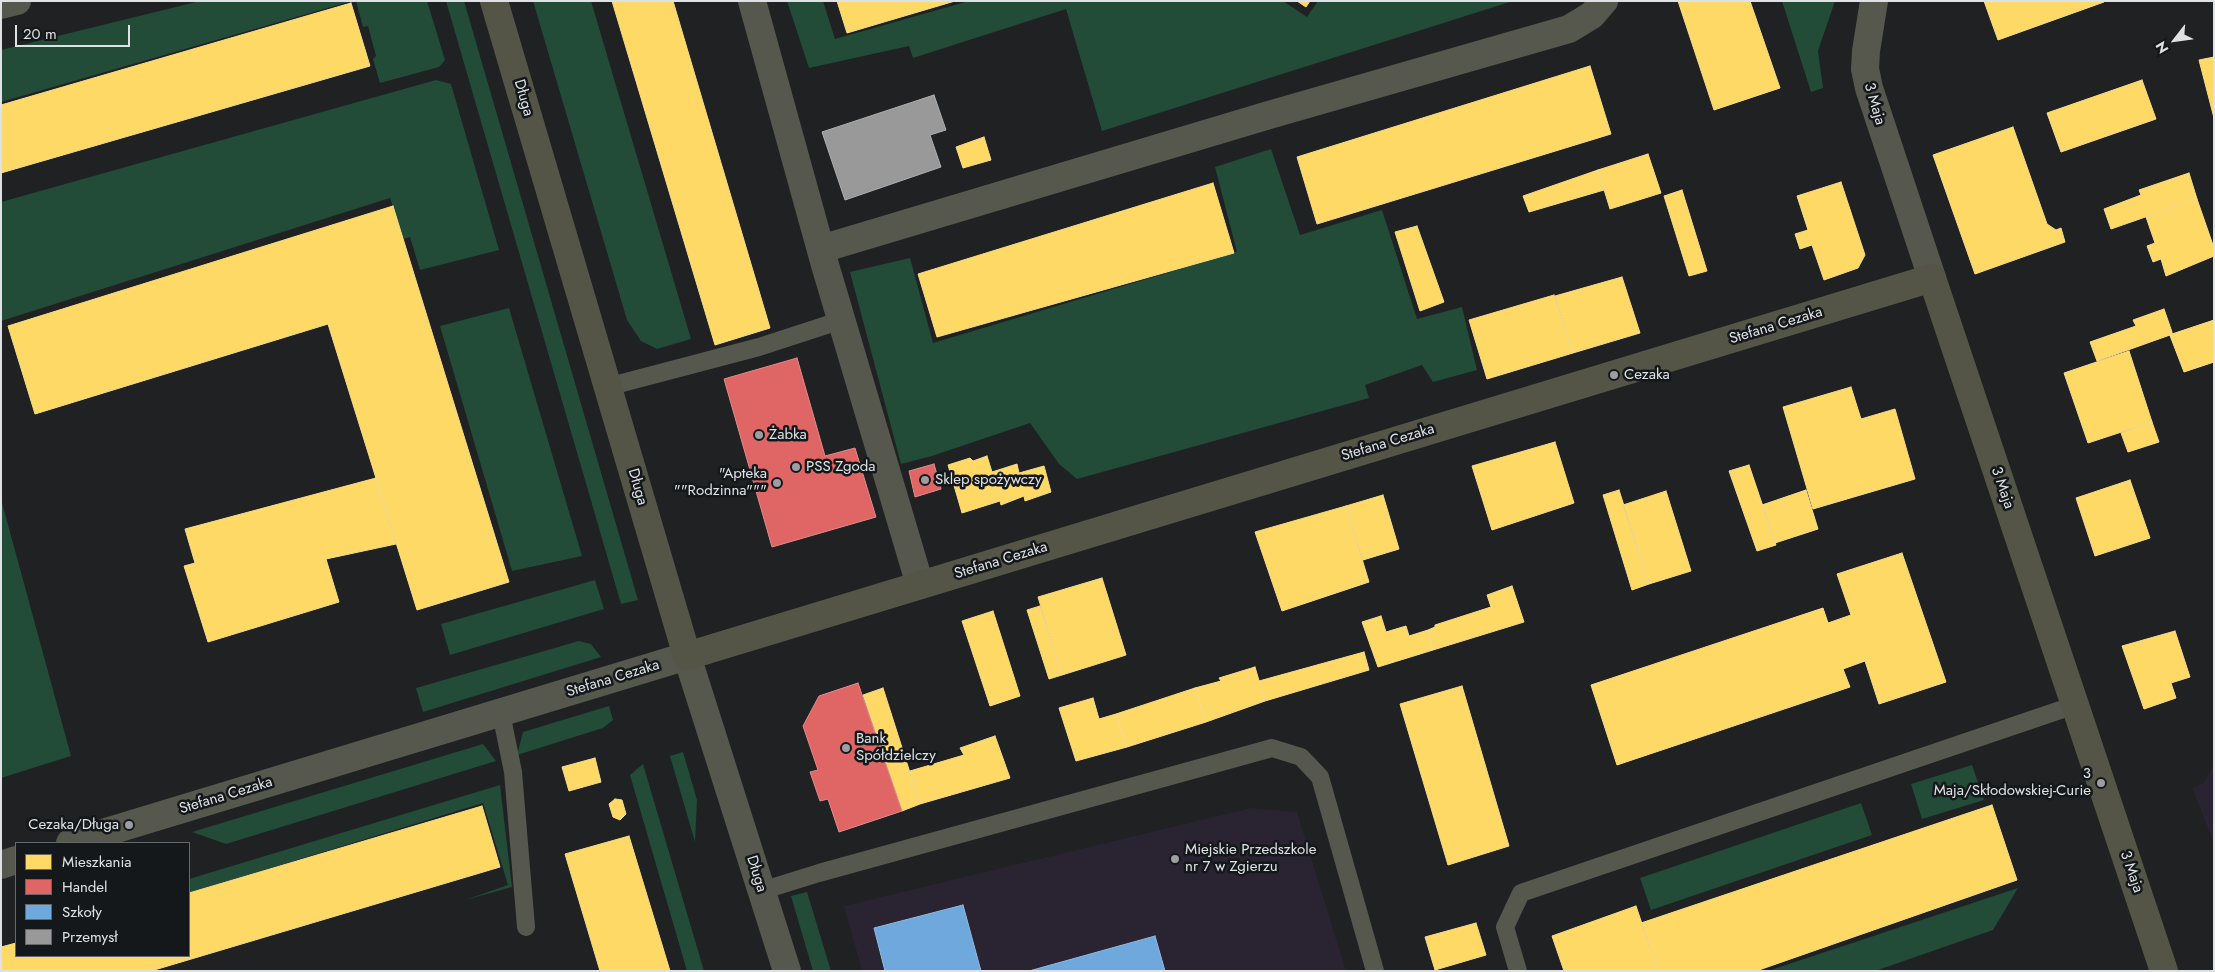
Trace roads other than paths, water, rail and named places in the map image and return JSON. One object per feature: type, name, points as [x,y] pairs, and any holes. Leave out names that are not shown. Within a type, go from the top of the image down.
[{"type":"main road","name":"Długa","points":[[494,1],[688,656]]},
{"type":"main road","name":"Stefana Cezaka","points":[[688,656],[1932,278]]},
{"type":"main road","name":"3 Maja","points":[[1932,278],[2164,971]]},
{"type":"street","points":[[1,5],[17,1]]},
{"type":"street","points":[[752,1],[821,250],[920,585]]},
{"type":"street","points":[[821,250],[1269,114],[1569,29],[1592,15],[1604,1]]},
{"type":"street","name":"3 Maja","points":[[1874,1],[1865,69],[1869,88],[1932,278]]},
{"type":"street","name":"Stefana Cezaka","points":[[73,842],[688,656]]},
{"type":"street","name":"Długa","points":[[688,656],[787,971]]},
{"type":"street","points":[[1,865],[15,860]]},
{"type":"lane","points":[[607,387],[759,347],[842,320]]},
{"type":"lane","points":[[1518,971],[1505,927],[1521,893],[2075,705]]},
{"type":"lane","points":[[501,713],[513,772],[526,927]]},
{"type":"lane","points":[[761,892],[819,873],[1272,748],[1301,757],[1320,777],[1375,971]]},
{"type":"place","name":"Cezaka","points":[[1614,375]]},
{"type":"place","name":"Żabka","points":[[759,435]]},
{"type":"place","name":"PSS Zgoda","points":[[796,467]]},
{"type":"place","name":"Sklep spożywczy","points":[[925,480]]},
{"type":"place","name":"\"Apteka \"\"Rodzinna\"\"\"","points":[[777,483]]},
{"type":"place","name":"Bank Spółdzielczy","points":[[846,748]]},
{"type":"place","name":"3 Maja/Skłodowskiej-Curie","points":[[2101,783]]},
{"type":"place","name":"Cezaka/Długa","points":[[129,825]]},
{"type":"place","name":"Miejskie Przedszkole nr 7 w Zgierzu","points":[[1175,859]]}]
